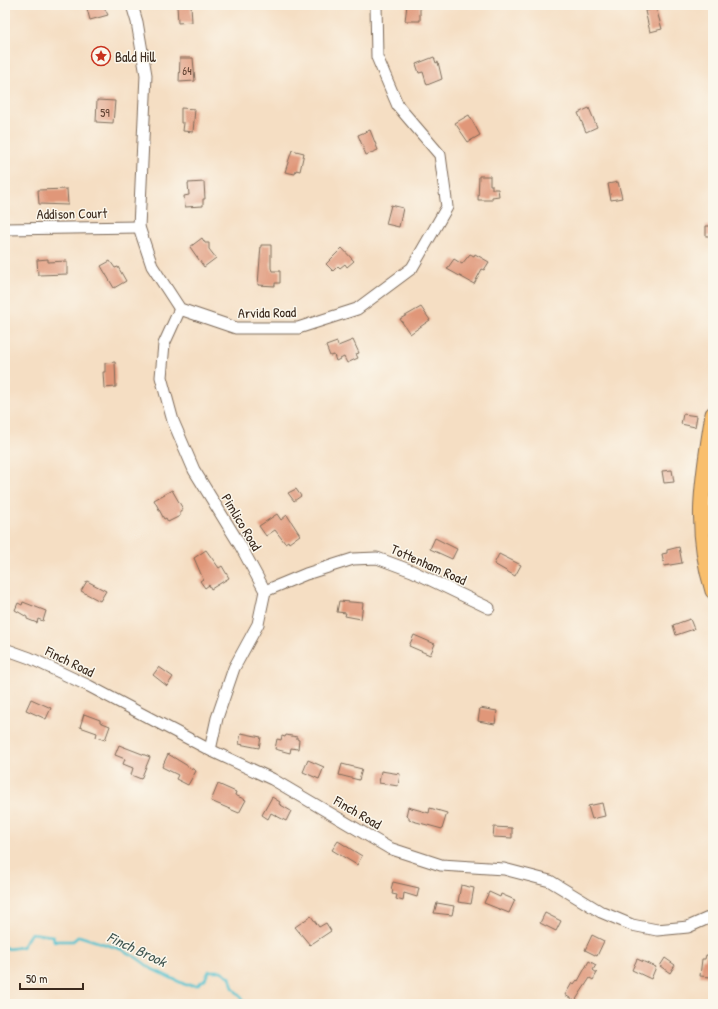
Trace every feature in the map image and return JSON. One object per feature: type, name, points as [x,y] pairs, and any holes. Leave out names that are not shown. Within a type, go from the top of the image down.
[{"type":"main road","points":[[713,414],[702,486],[701,526],[708,575],[713,591]]},
{"type":"street","points":[[132,5],[137,22],[146,74],[139,226],[152,266],[180,309]]},
{"type":"street","name":"Arvida Road","points":[[180,309],[236,328],[298,328],[357,309],[412,268],[448,207],[440,155],[398,106],[377,57],[376,5]]},
{"type":"street","name":"Addison Court","points":[[5,229],[139,226]]},
{"type":"street","name":"Pimlico Road","points":[[180,309],[164,344],[161,377],[173,422],[194,470],[240,545],[265,592]]},
{"type":"street","points":[[702,486],[713,529]]},
{"type":"street","name":"Tottenham Road","points":[[265,592],[306,574],[353,559],[377,558],[412,571],[489,608]]},
{"type":"street","points":[[210,750],[219,711],[234,668],[258,624],[265,592]]},
{"type":"street","name":"Finch Road","points":[[5,649],[30,658],[89,686],[210,750],[272,779],[389,848],[442,864],[504,869],[550,880],[601,912],[632,925],[657,930],[688,927],[713,916]]},
{"type":"building","points":[[86,5],[103,5],[108,15],[90,20]]},
{"type":"building","points":[[177,5],[191,5],[192,22],[178,23]]},
{"type":"building","points":[[407,5],[420,5],[420,21],[405,21]]},
{"type":"building","points":[[656,8],[662,29],[650,32],[645,11]]},
{"type":"building","points":[[434,57],[436,63],[438,62],[442,79],[427,85],[423,72],[419,73],[416,64]]},
{"type":"building","points":[[180,58],[193,58],[195,81],[179,82]]},
{"type":"building","points":[[97,100],[115,101],[113,123],[96,122]]},
{"type":"building","points":[[181,108],[195,109],[193,132],[183,131],[184,123],[181,123]]},
{"type":"building","points":[[589,108],[597,127],[586,132],[578,113]]},
{"type":"building","points":[[469,115],[480,135],[468,142],[455,123]]},
{"type":"building","points":[[370,130],[378,150],[366,155],[358,135]]},
{"type":"building","points":[[292,150],[304,153],[300,171],[296,170],[295,174],[285,172]]},
{"type":"building","points":[[479,176],[490,176],[490,185],[492,185],[492,189],[498,189],[499,196],[492,197],[492,200],[478,200]]},
{"type":"building","points":[[204,182],[205,199],[203,199],[203,206],[185,207],[184,196],[189,195],[188,183]]},
{"type":"building","points":[[618,182],[622,198],[611,200],[608,184]]},
{"type":"building","points":[[67,189],[68,205],[39,204],[38,190]]},
{"type":"building","points":[[391,205],[403,208],[399,227],[386,224]]},
{"type":"building","points":[[706,226],[713,226],[713,236],[706,236]]},
{"type":"building","points":[[202,238],[205,243],[209,243],[209,249],[216,258],[204,267],[190,247]]},
{"type":"building","points":[[261,245],[271,245],[272,271],[280,271],[280,283],[275,283],[275,286],[258,285]]},
{"type":"building","points":[[342,248],[354,261],[347,267],[345,264],[340,268],[338,266],[333,271],[326,264]]},
{"type":"building","points":[[470,254],[474,256],[475,254],[489,262],[484,270],[482,269],[474,284],[447,269],[454,259],[462,264]]},
{"type":"building","points":[[48,259],[48,262],[67,261],[67,274],[38,275],[37,260]]},
{"type":"building","points":[[110,261],[115,268],[118,267],[126,281],[114,288],[101,266]]},
{"type":"building","points":[[421,307],[430,320],[410,334],[400,319]]},
{"type":"building","points":[[353,340],[359,353],[356,354],[358,358],[347,363],[344,357],[336,361],[334,355],[330,356],[326,346],[337,342],[338,346]]},
{"type":"building","points":[[115,362],[116,387],[104,388],[103,372],[105,372],[105,363]]},
{"type":"building","points":[[683,414],[697,416],[695,427],[681,424]]},
{"type":"building","points":[[672,470],[674,482],[664,483],[662,471]]},
{"type":"building","points":[[296,489],[301,496],[294,501],[288,493]]},
{"type":"building","points":[[172,490],[183,509],[180,511],[180,516],[168,522],[166,518],[164,519],[154,500]]},
{"type":"building","points":[[277,514],[281,520],[287,515],[300,535],[289,543],[288,541],[285,543],[275,530],[266,536],[259,526]]},
{"type":"building","points":[[435,538],[457,549],[452,559],[430,549]]},
{"type":"building","points":[[679,547],[682,563],[664,566],[662,554],[667,553],[667,550]]},
{"type":"building","points":[[206,550],[219,568],[222,566],[229,578],[211,589],[209,585],[205,588],[200,581],[203,579],[194,558]]},
{"type":"building","points":[[499,554],[521,565],[515,576],[494,564]]},
{"type":"building","points":[[87,581],[106,591],[100,601],[81,591]]},
{"type":"building","points":[[339,601],[363,603],[361,619],[345,616],[346,613],[337,612]]},
{"type":"building","points":[[23,602],[46,611],[43,621],[38,619],[37,623],[27,619],[27,617],[15,610],[18,603],[22,605]]},
{"type":"building","points":[[690,619],[694,629],[676,635],[673,625]]},
{"type":"building","points":[[414,635],[435,644],[430,655],[409,646]]},
{"type":"building","points":[[159,667],[173,677],[167,686],[153,675]]},
{"type":"building","points":[[31,699],[51,708],[46,719],[26,710]]},
{"type":"building","points":[[480,708],[497,711],[495,724],[478,721]]},
{"type":"building","points":[[84,714],[100,720],[100,722],[110,726],[105,740],[96,737],[97,733],[80,727]]},
{"type":"building","points":[[241,733],[261,737],[259,748],[239,744]]},
{"type":"building","points":[[286,735],[297,737],[299,740],[298,749],[291,748],[290,753],[275,749],[277,739],[281,740],[282,736],[285,737]]},
{"type":"building","points":[[119,745],[150,757],[141,779],[131,775],[133,768],[123,764],[125,759],[115,755]]},
{"type":"building","points":[[168,754],[196,771],[188,785],[176,779],[178,775],[162,767]]},
{"type":"building","points":[[308,760],[324,767],[319,779],[303,772]]},
{"type":"building","points":[[342,764],[362,769],[359,780],[339,775]]},
{"type":"building","points":[[381,771],[400,774],[398,786],[379,783]]},
{"type":"building","points":[[218,784],[236,792],[235,795],[246,800],[239,813],[211,801]]},
{"type":"building","points":[[272,797],[280,802],[279,804],[291,811],[286,821],[271,813],[268,819],[262,815]]},
{"type":"building","points":[[602,803],[605,816],[592,819],[588,806]]},
{"type":"building","points":[[408,807],[429,813],[430,808],[447,813],[442,829],[409,820],[409,817],[406,816]]},
{"type":"building","points":[[494,827],[512,828],[512,838],[493,837]]},
{"type":"building","points":[[338,841],[362,856],[357,865],[332,850]]},
{"type":"building","points":[[393,882],[419,888],[417,897],[404,893],[403,901],[396,899],[397,895],[392,894],[393,890],[391,889]]},
{"type":"building","points":[[461,885],[474,888],[471,904],[458,902]]},
{"type":"building","points":[[489,892],[500,897],[501,894],[515,900],[509,913],[484,903]]},
{"type":"building","points":[[437,903],[454,906],[452,915],[434,913]]},
{"type":"building","points":[[545,913],[561,921],[556,931],[540,923]]},
{"type":"building","points":[[311,916],[319,927],[326,923],[331,931],[310,945],[295,927]]},
{"type":"building","points":[[592,935],[604,941],[597,956],[585,950]]},
{"type":"building","points":[[706,955],[713,956],[711,977],[700,976],[702,959],[705,959]]},
{"type":"building","points":[[665,958],[675,965],[670,973],[660,966]]},
{"type":"building","points":[[637,959],[656,967],[651,979],[632,970]]},
{"type":"building","points":[[589,961],[596,965],[593,970],[597,973],[593,980],[590,978],[575,1001],[565,995],[572,983],[574,984],[577,980],[578,981]]},
{"type":"waterway","name":"Finch Brook","points":[[5,947],[7,949],[22,947],[31,933],[53,936],[54,941],[73,941],[79,936],[120,949],[137,958],[152,969],[186,985],[197,985],[205,979],[209,971],[221,971],[230,977],[233,988],[247,1004]]},
{"type":"place","name":"Bald Hill","points":[[101,56]]}]
